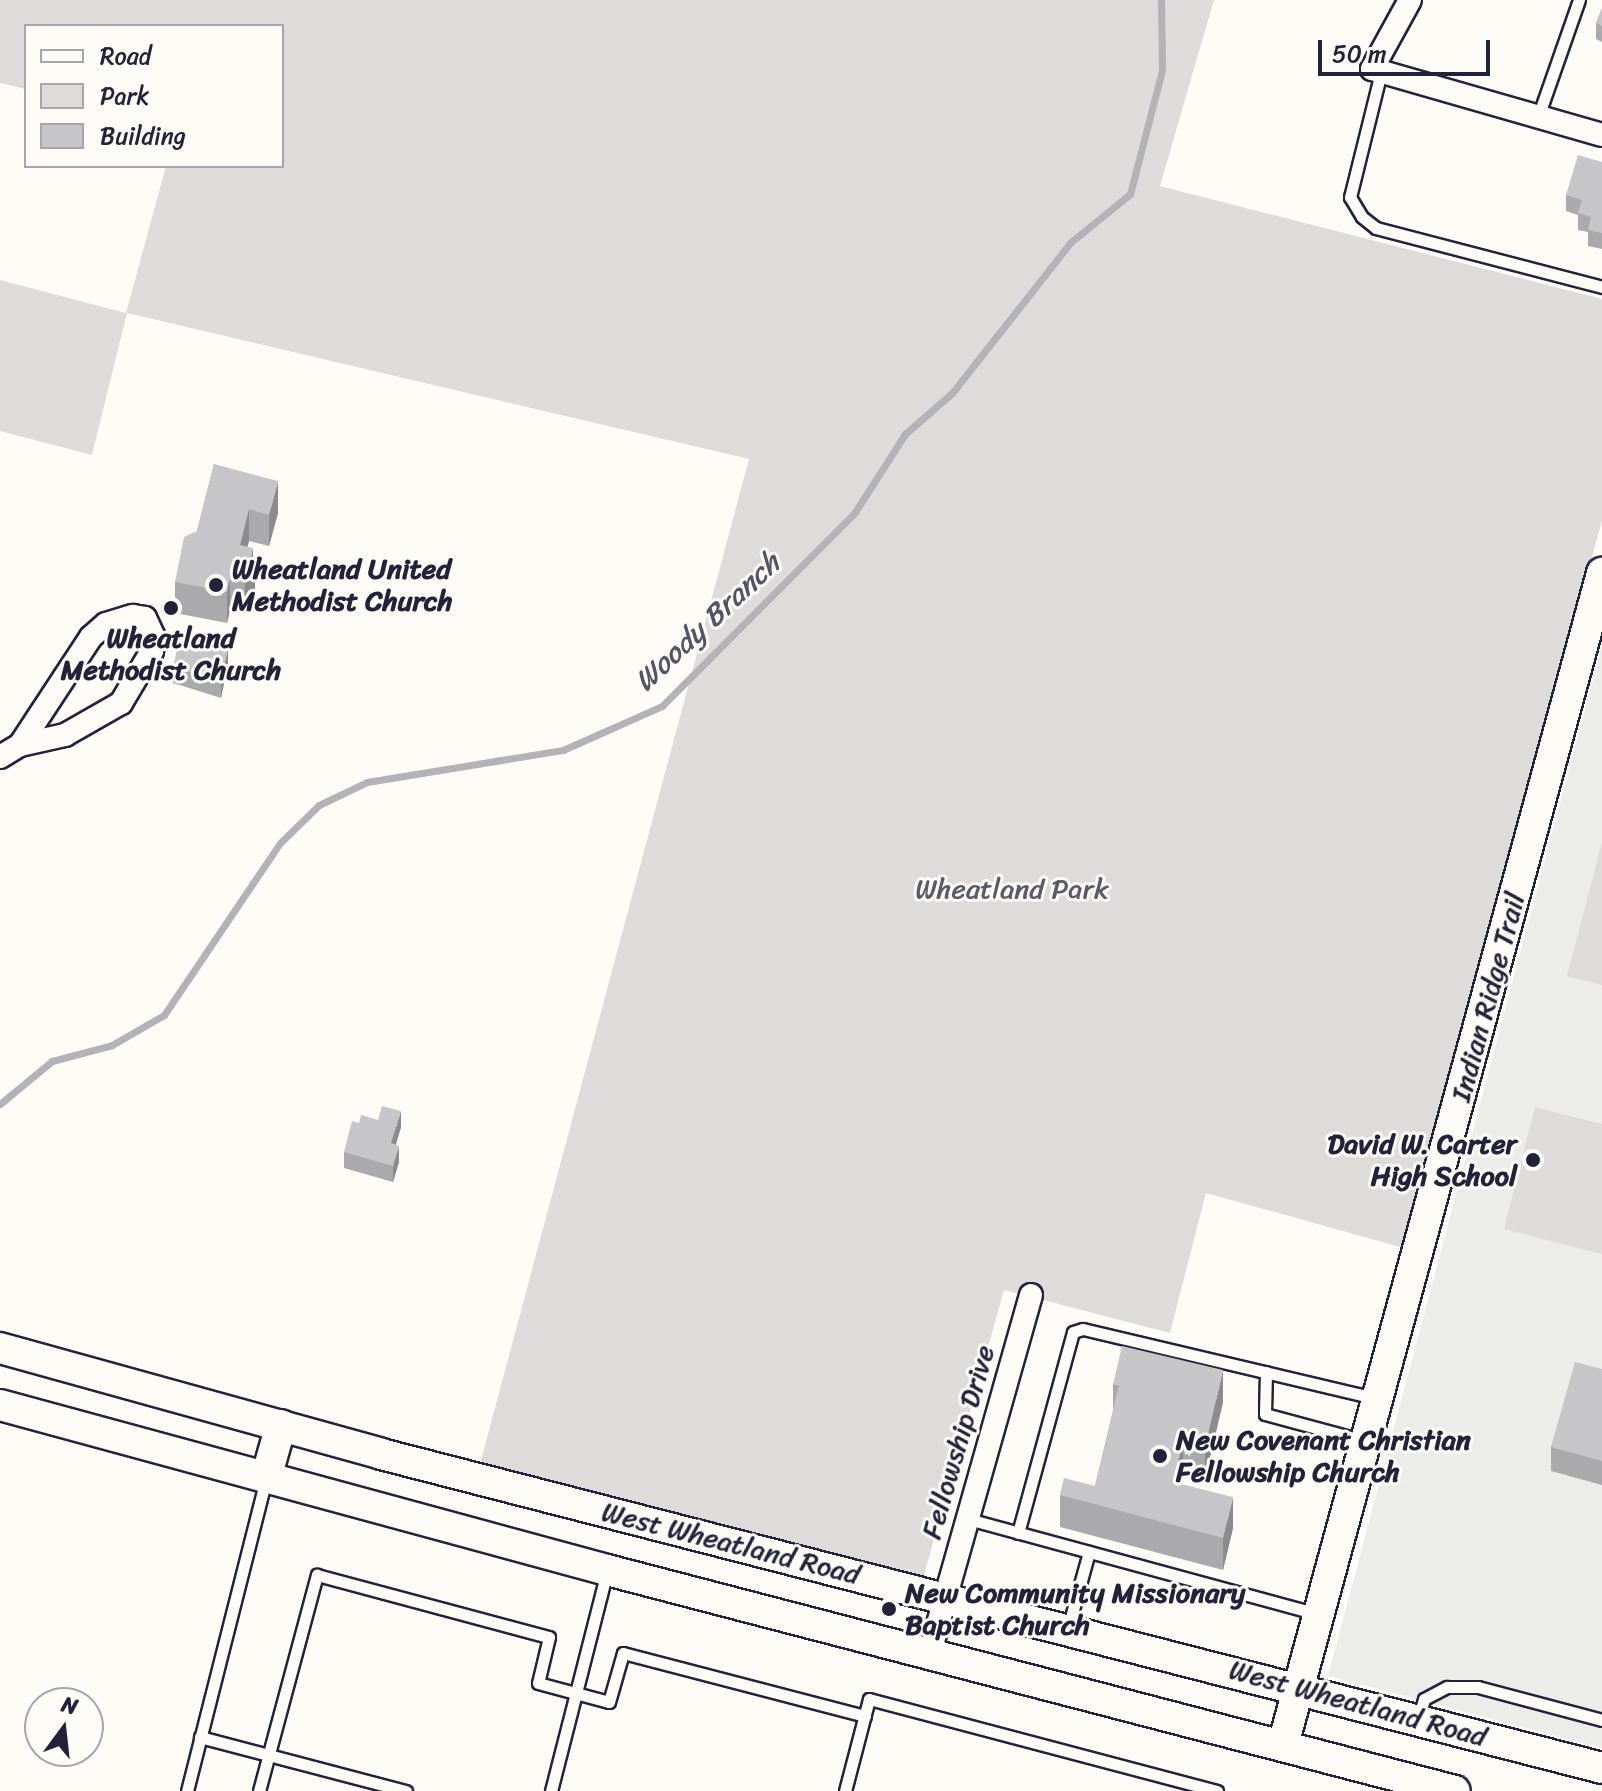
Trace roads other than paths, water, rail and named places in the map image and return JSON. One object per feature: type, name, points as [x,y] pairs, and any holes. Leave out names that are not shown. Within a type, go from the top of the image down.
[{"type":"main road","name":"Indian Ridge Trail","points":[[1283,1745],[1380,1399],[1602,573]]},
{"type":"main road","name":"West Wheatland Road","points":[[0,1348],[281,1425],[1300,1687],[1602,1768]]},
{"type":"main road","name":"West Wheatland Road","points":[[0,1405],[607,1570],[1455,1791]]},
{"type":"main road","points":[[266,1478],[281,1425]]},
{"type":"street","points":[[1410,0],[1376,70],[1539,114],[1602,135]]},
{"type":"street","points":[[0,757],[20,745],[65,735],[121,703],[152,651],[154,637],[145,618],[119,618],[91,637],[20,745]]},
{"type":"street","name":"Fellowship Drive","points":[[930,1652],[1031,1295]]},
{"type":"lane","points":[[1539,114],[1579,0]]},
{"type":"lane","points":[[1376,70],[1350,197],[1362,217],[1376,228],[1602,287]]},
{"type":"lane","points":[[1018,1533],[1073,1332],[1083,1329],[1380,1399]]},
{"type":"lane","points":[[1266,1372],[1265,1414],[1368,1442]]},
{"type":"lane","points":[[187,1791],[266,1478]]},
{"type":"lane","points":[[968,1519],[1321,1615]]},
{"type":"lane","points":[[1068,1629],[1089,1552]]},
{"type":"lane","points":[[551,1791],[607,1570]]},
{"type":"lane","points":[[259,1791],[317,1575],[549,1637],[538,1683],[577,1694],[609,1702],[623,1653],[865,1716]]},
{"type":"lane","points":[[1418,1719],[1424,1699],[1447,1687],[1478,1687],[1602,1720]]},
{"type":"lane","points":[[845,1791],[869,1699],[1217,1791]]},
{"type":"lane","points":[[200,1737],[406,1791]]},
{"type":"lane","points":[[1164,1791],[1168,1778]]},
{"type":"waterway","name":"Woody Branch","points":[[0,1104],[52,1061],[112,1045],[164,1015],[280,843],[319,805],[367,782],[563,750],[662,706],[855,512],[905,434],[952,393],[1071,242],[1130,194],[1162,70],[1161,0]]},
{"type":"place","name":"Wheatland United Methodist Church","points":[[216,585]]},
{"type":"place","name":"Wheatland Methodist Church","points":[[171,608]]},
{"type":"place","name":"David W. Carter High School","points":[[1533,1160]]},
{"type":"place","name":"New Covenant Christian Fellowship Church","points":[[1160,1456]]},
{"type":"place","name":"New Community Missionary Baptist Church","points":[[889,1609]]},
{"type":"park label","name":"Wheatland Park","points":[[1012,889]]}]
